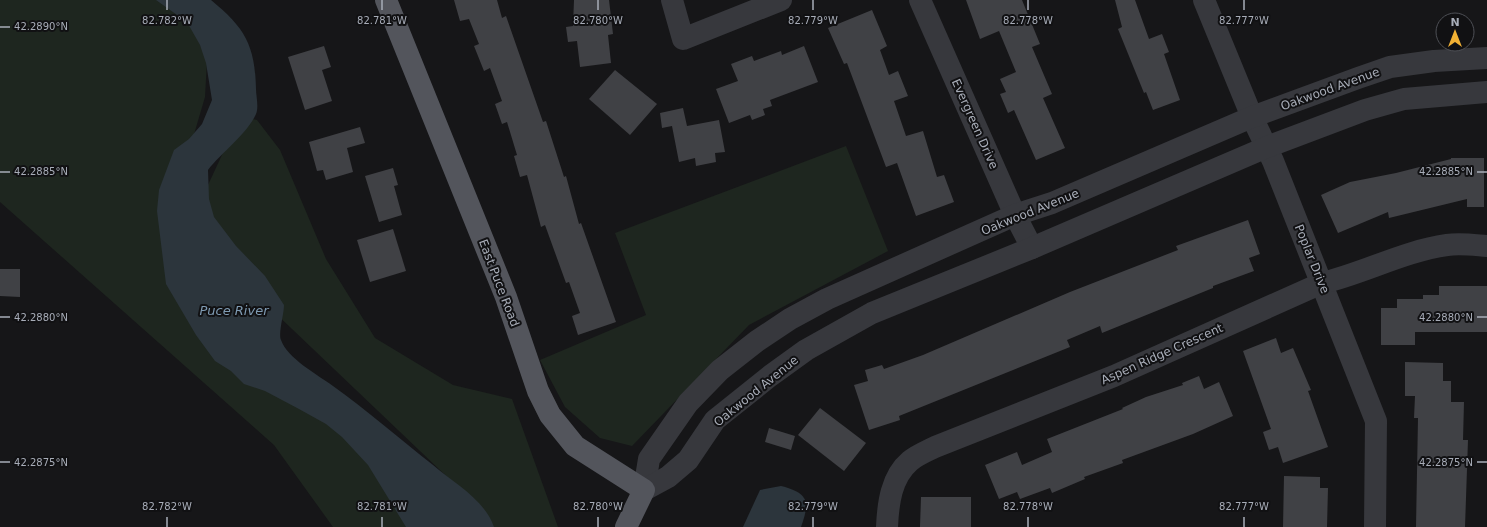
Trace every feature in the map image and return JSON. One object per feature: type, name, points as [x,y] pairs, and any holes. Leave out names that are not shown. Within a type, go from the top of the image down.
[{"type":"main road","name":"East Puce Road","points":[[386,0],[506,297],[538,391],[550,415],[574,446],[644,490]]},
{"type":"main road","points":[[626,527],[644,490]]},
{"type":"street","points":[[672,0],[683,39],[781,0]]},
{"type":"street","name":"Evergreen Drive","points":[[920,0],[1015,215],[1032,248]]},
{"type":"street","name":"Poplar Drive","points":[[1204,0],[1252,117],[1267,147],[1376,421],[1375,527]]},
{"type":"street","name":"Oakwood Avenue","points":[[644,490],[649,459],[688,403],[720,370],[757,341],[790,319],[827,299],[1015,215],[1052,203],[1252,117],[1390,67],[1467,58],[1487,58]]},
{"type":"street","name":"Oakwood Avenue","points":[[644,490],[668,476],[688,460],[715,420],[770,376],[806,350],[872,313],[1032,248],[1267,147],[1365,110],[1404,99],[1487,92]]},
{"type":"street","name":"Aspen Ridge Crescent","points":[[886,527],[888,500],[897,478],[910,461],[935,447],[1114,376],[1322,283],[1348,276],[1422,250],[1448,245],[1487,246]]},
{"type":"shaded area","points":[[0,0],[181,0],[207,61],[205,97],[167,226],[345,426],[440,527],[333,527],[274,445],[0,202]]},
{"type":"shaded area","points":[[240,116],[257,120],[280,150],[326,259],[375,338],[453,385],[512,399],[558,527],[486,527],[463,492],[270,308],[206,213],[208,185]]},
{"type":"shaded area","points":[[846,146],[888,251],[749,325],[632,446],[600,438],[565,407],[540,360],[646,315],[615,233]]},
{"type":"water","name":"Puce River","points":[[156,0],[211,0],[223,10],[246,38],[253,60],[257,111],[247,129],[208,170],[209,199],[214,217],[236,246],[265,276],[284,305],[280,337],[284,347],[296,360],[359,405],[468,493],[484,508],[494,527],[406,527],[368,465],[342,437],[326,424],[299,409],[265,391],[244,384],[231,371],[215,361],[196,335],[166,284],[157,211],[159,190],[174,150],[189,139],[202,124],[212,100],[206,63],[200,45],[187,22]]},
{"type":"water","points":[[781,486],[797,492],[802,495],[805,500],[806,511],[801,527],[743,527],[760,490]]},
{"type":"building","points":[[454,0],[497,0],[502,18],[506,16],[543,122],[546,121],[564,177],[566,176],[579,224],[581,223],[616,322],[578,335],[572,316],[580,313],[569,282],[566,283],[545,225],[541,227],[527,175],[520,177],[514,156],[517,155],[507,122],[502,124],[495,104],[502,101],[490,68],[484,71],[474,46],[479,44],[469,19],[460,21]]},
{"type":"building","points":[[574,0],[609,0],[613,34],[608,35],[611,63],[580,67],[577,41],[568,42],[566,27],[573,26]]},
{"type":"building","points":[[966,0],[1022,0],[1040,44],[1032,47],[1052,94],[1043,98],[1065,148],[1036,160],[1014,110],[1008,113],[1000,94],[1006,92],[1000,79],[1016,72],[999,31],[980,39]]},
{"type":"building","points":[[1115,0],[1135,0],[1149,39],[1162,34],[1169,52],[1164,54],[1180,100],[1153,110],[1146,92],[1144,93],[1118,29],[1122,27]]},
{"type":"building","points":[[872,10],[887,46],[880,50],[889,75],[898,71],[908,96],[894,101],[906,136],[923,131],[937,177],[944,175],[954,202],[916,216],[897,163],[886,167],[847,63],[844,64],[828,28]]},
{"type":"building","points":[[324,46],[331,67],[322,70],[332,101],[305,110],[288,57]]},
{"type":"building","points":[[804,46],[818,82],[770,100],[772,106],[763,109],[765,115],[752,120],[750,115],[729,123],[716,89],[738,81],[731,64],[752,56],[754,61],[781,51],[782,55]]},
{"type":"building","points":[[615,70],[657,104],[630,135],[589,99]]},
{"type":"building","points":[[683,108],[687,126],[719,120],[725,152],[715,153],[716,162],[696,166],[695,158],[679,162],[672,126],[662,128],[660,113]]},
{"type":"building","points":[[360,127],[365,143],[347,148],[353,172],[326,180],[323,170],[317,171],[309,142]]},
{"type":"building","points":[[1451,158],[1484,158],[1484,207],[1467,207],[1467,199],[1389,218],[1388,212],[1338,233],[1321,195],[1350,182],[1396,173]]},
{"type":"building","points":[[393,168],[398,185],[394,186],[402,215],[379,222],[365,176]]},
{"type":"building","points":[[1248,220],[1260,254],[1249,258],[1254,271],[1213,286],[1213,288],[1102,333],[1100,326],[1067,340],[1070,347],[899,416],[900,420],[869,430],[854,385],[868,381],[865,370],[882,365],[884,369],[923,355],[1070,292],[1178,250],[1176,246]]},
{"type":"building","points":[[393,229],[406,271],[370,282],[357,240]]},
{"type":"building","points":[[0,269],[20,269],[20,297],[0,296]]},
{"type":"building","points":[[1439,286],[1487,286],[1487,332],[1415,332],[1415,345],[1381,345],[1381,308],[1397,308],[1397,299],[1423,299],[1423,295],[1439,295]]},
{"type":"building","points":[[1276,338],[1281,353],[1293,348],[1311,390],[1308,391],[1328,447],[1283,463],[1278,447],[1269,450],[1263,432],[1271,429],[1243,351]]},
{"type":"building","points":[[1405,362],[1443,363],[1443,381],[1451,381],[1451,402],[1464,402],[1463,440],[1468,440],[1465,527],[1416,527],[1418,418],[1414,418],[1415,396],[1405,396]]},
{"type":"building","points":[[1199,376],[1204,389],[1219,382],[1233,416],[1193,434],[1122,460],[1123,463],[1084,477],[1085,479],[1052,493],[1050,488],[1020,499],[1017,492],[999,499],[985,465],[1017,452],[1022,465],[1052,452],[1047,439],[1123,409],[1122,408],[1146,397],[1183,385],[1182,383]]},
{"type":"building","points":[[820,408],[866,443],[844,471],[798,435]]},
{"type":"building","points":[[769,428],[795,436],[791,450],[765,442]]},
{"type":"building","points":[[1284,476],[1320,477],[1320,488],[1328,488],[1327,527],[1283,527]]},
{"type":"building","points":[[921,497],[971,497],[971,527],[920,527]]}]
